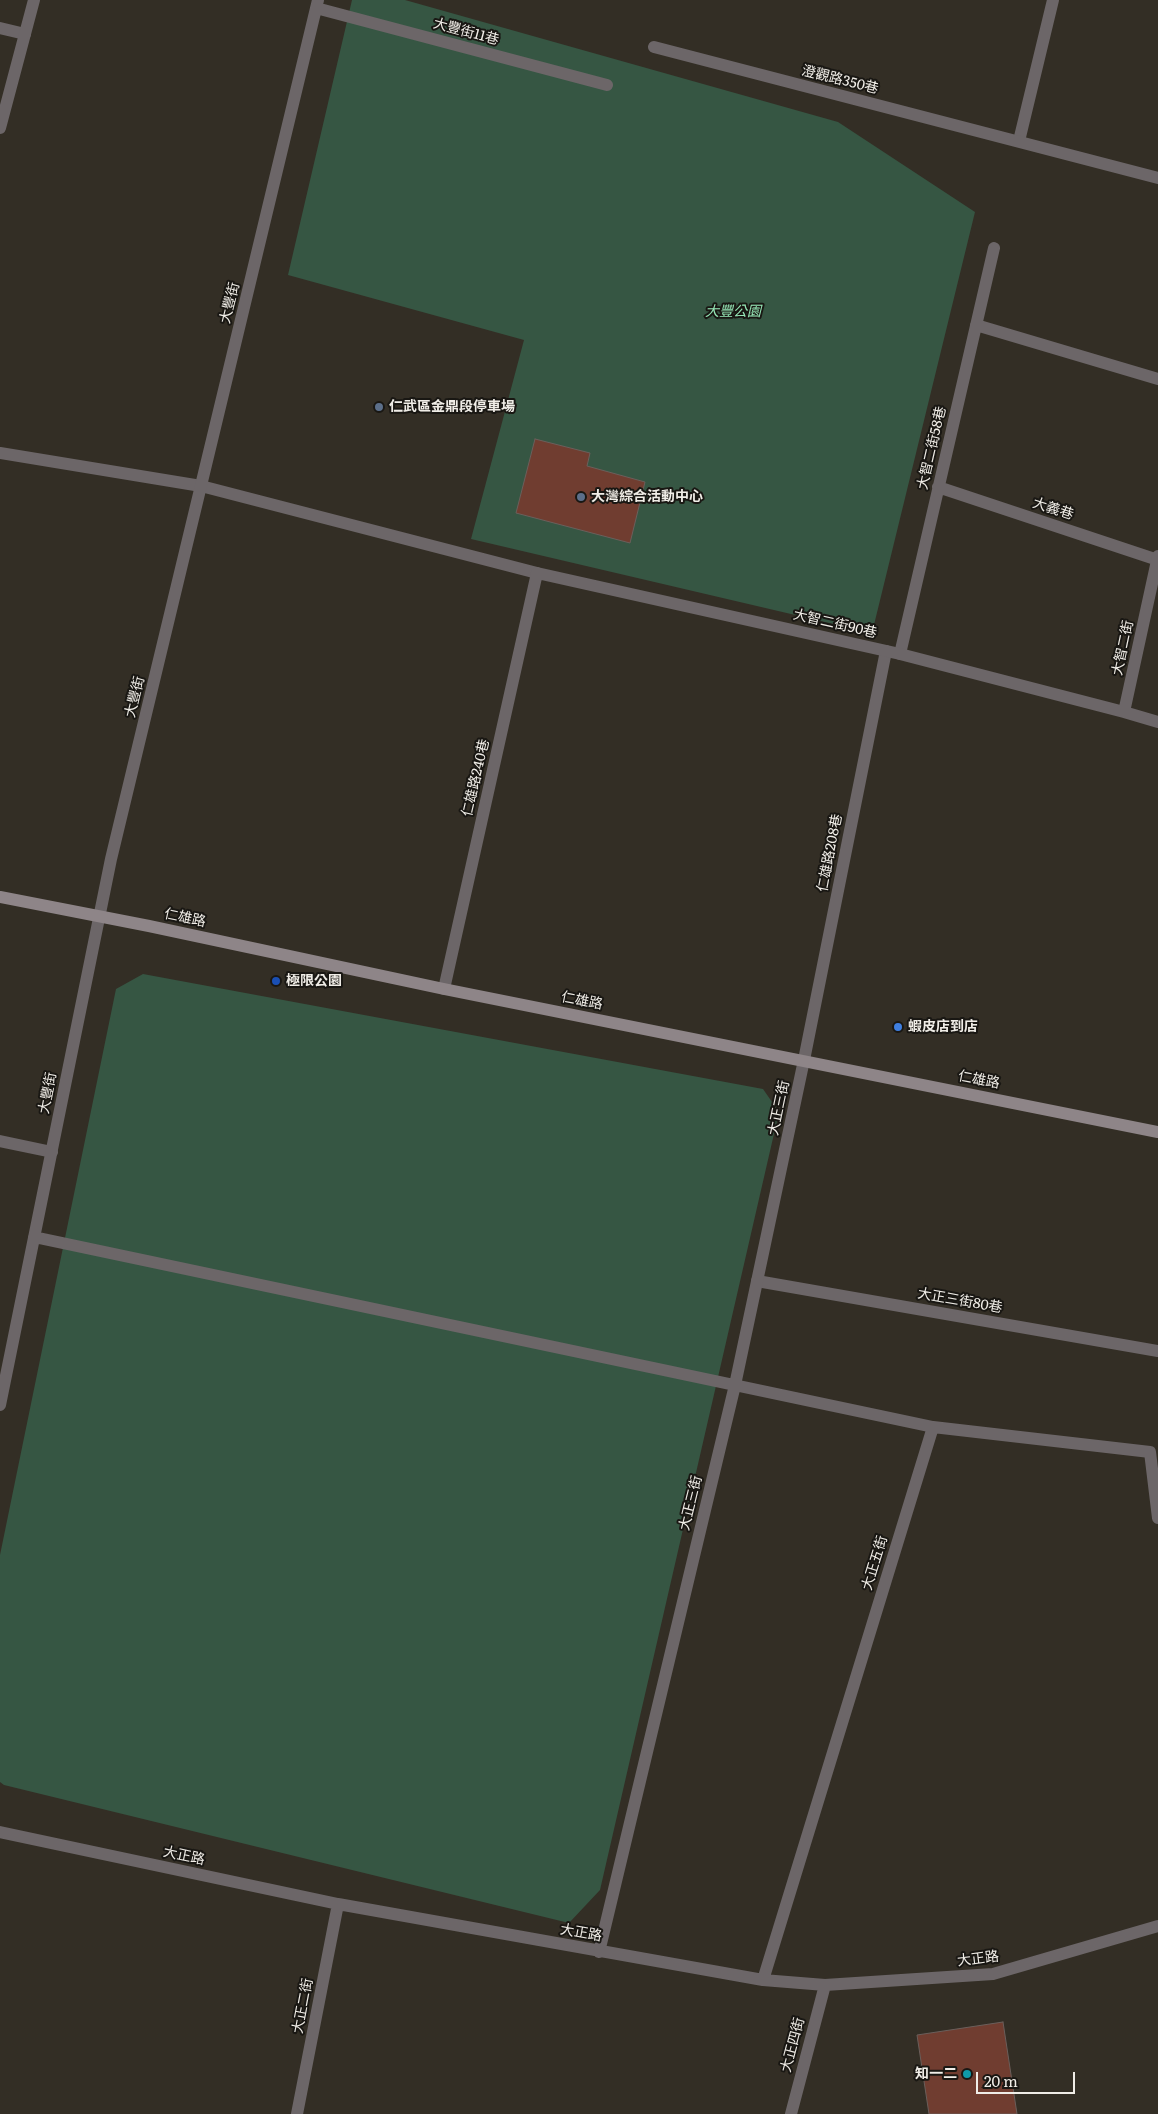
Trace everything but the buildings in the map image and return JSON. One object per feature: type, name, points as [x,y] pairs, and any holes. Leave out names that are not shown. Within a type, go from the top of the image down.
[{"type":"street","points":[[0,128],[34,0]]},
{"type":"street","points":[[1020,142],[1053,0]]},
{"type":"street","name":"大豐街11巷","points":[[317,4],[607,85]]},
{"type":"street","name":"大豐街","points":[[0,1405],[111,859],[317,4]]},
{"type":"street","points":[[0,28],[25,34]]},
{"type":"street","name":"澄觀路350巷","points":[[654,47],[1158,178]]},
{"type":"street","name":"大智二街58巷","points":[[900,654],[994,248]]},
{"type":"street","points":[[976,325],[1158,379]]},
{"type":"street","name":"大智二街90巷","points":[[0,453],[201,486],[537,573],[900,654],[1124,712]]},
{"type":"street","name":"大義巷","points":[[938,487],[1158,558]]},
{"type":"street","name":"大智二街","points":[[1124,712],[1158,558]]},
{"type":"street","name":"仁雄路240巷","points":[[444,989],[537,573]]},
{"type":"street","name":"仁雄路208巷","points":[[804,1060],[886,651]]},
{"type":"street","points":[[1124,712],[1158,722]]},
{"type":"street","name":"仁雄路","points":[[0,897],[100,916],[444,989],[1158,1132]]},
{"type":"street","name":"大正三街","points":[[599,1952],[735,1385],[804,1060]]},
{"type":"street","points":[[0,1141],[52,1152]]},
{"type":"street","points":[[34,1237],[933,1427],[1154,1453],[1158,1518]]},
{"type":"street","name":"大正三街80巷","points":[[757,1281],[1158,1351]]},
{"type":"street","name":"大正五街","points":[[763,1980],[933,1427]]},
{"type":"street","name":"大正路","points":[[0,1832],[338,1904],[763,1980],[825,1984],[993,1974],[1158,1926]]},
{"type":"street","name":"大正二街","points":[[298,2114],[338,1904]]},
{"type":"street","name":"大正四街","points":[[791,2114],[825,1984]]},
{"type":"green space","name":"大豐公園","points":[[352,0],[405,0],[838,122],[975,212],[872,633],[471,539],[524,340],[288,275]]},
{"type":"green space","points":[[143,974],[763,1089],[779,1112],[600,1890],[569,1923],[4,1785],[0,1782],[0,1555],[116,989]]},
{"type":"place","name":"仁武區金鼎段停車場","points":[[379,407]]},
{"type":"place","name":"大灣綜合活動中心","points":[[581,497]]},
{"type":"place","name":"極限公園","points":[[276,981]]},
{"type":"place","name":"蝦皮店到店","points":[[898,1027]]},
{"type":"place","name":"知一二","points":[[967,2074]]}]
